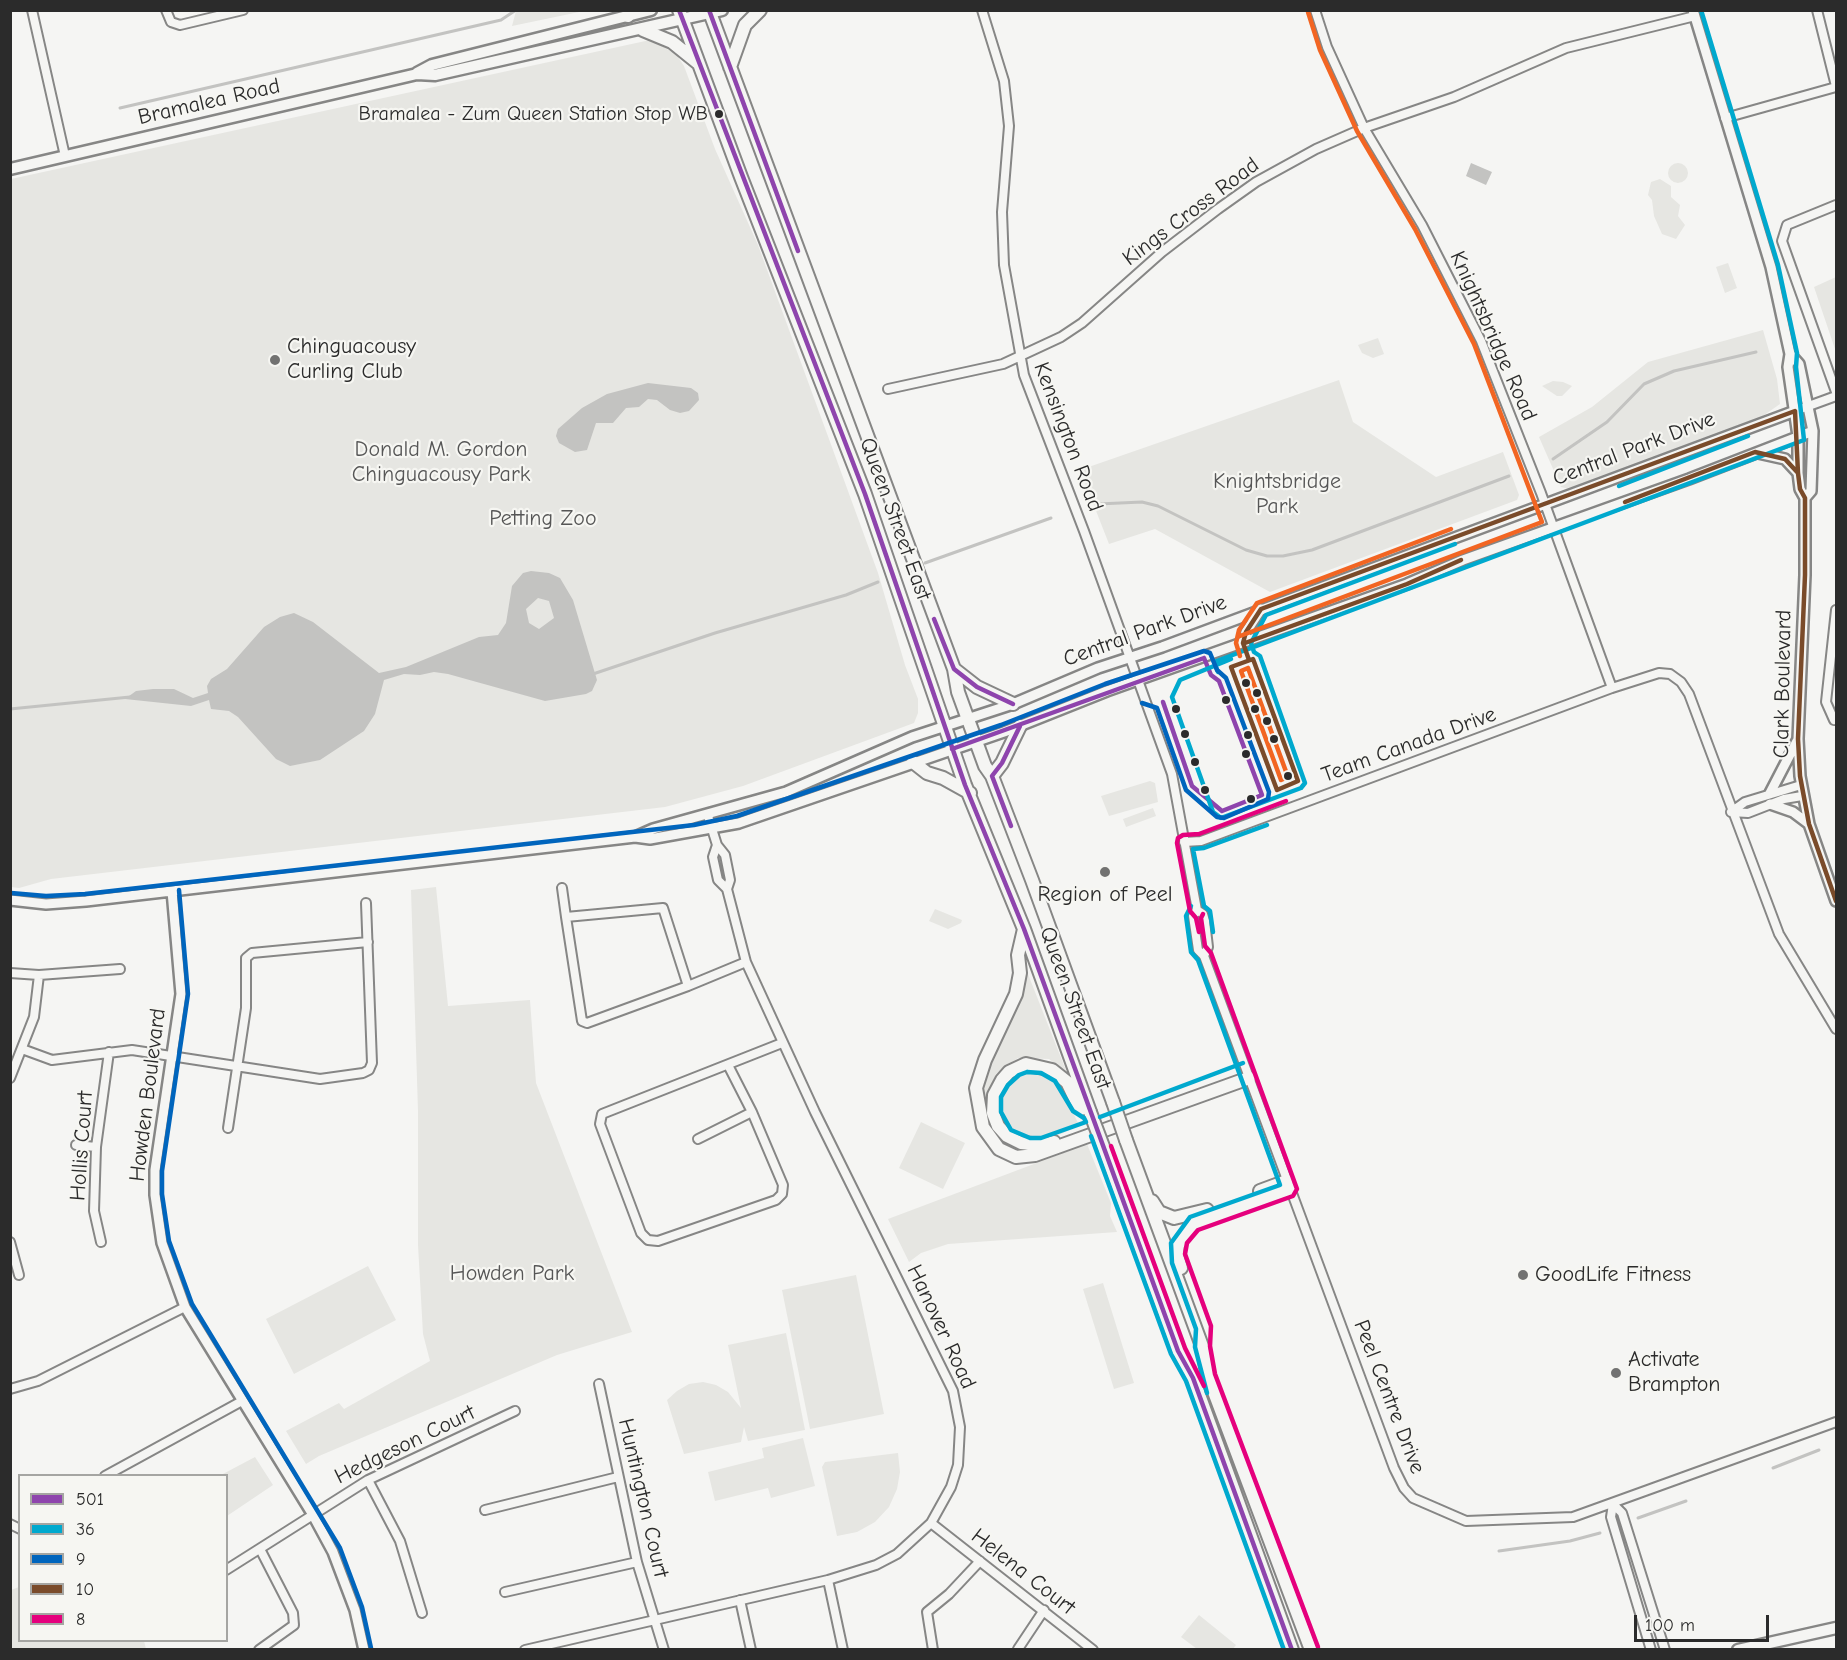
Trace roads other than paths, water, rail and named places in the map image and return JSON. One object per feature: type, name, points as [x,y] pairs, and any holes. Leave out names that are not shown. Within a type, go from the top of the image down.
[{"type":"main road","name":"Bramalea Road","points":[[417,74],[432,64],[630,13],[651,10]]},
{"type":"main road","points":[[730,67],[745,25],[760,10]]},
{"type":"main road","name":"Bramalea Road","points":[[10,169],[417,74],[435,75],[643,30],[681,15],[714,12]]},
{"type":"main road","name":"Queen Street East","points":[[714,12],[730,67],[954,669],[976,741],[992,776],[1113,1102],[1202,1346],[1208,1376],[1311,1650]]},
{"type":"main road","name":"Queen Street East","points":[[681,15],[865,494],[952,749],[1024,928],[1178,1351],[1193,1378],[1292,1650]]},
{"type":"main road","points":[[643,30],[672,42],[699,64]]},
{"type":"main road","points":[[954,669],[977,687],[1013,704]]},
{"type":"main road","points":[[992,776],[1002,763],[1020,726]]},
{"type":"main road","points":[[913,762],[927,773],[943,778],[970,793]]},
{"type":"main road","points":[[1024,928],[1018,955],[1020,973],[1016,994],[985,1060],[976,1088],[983,1127],[999,1149],[1016,1157],[1035,1155],[1247,1074]]},
{"type":"main road","points":[[1090,1112],[1079,1107],[1071,1089],[1060,1076],[1036,1065],[1021,1065],[1005,1075],[997,1088],[993,1104],[995,1120],[1007,1136],[1021,1143],[1042,1145],[1247,1074]]},
{"type":"main road","points":[[1135,1163],[1140,1169],[1154,1206],[1166,1216],[1174,1218],[1194,1215],[1289,1185]]},
{"type":"main road","points":[[1202,1346],[1204,1328],[1177,1256],[1180,1240],[1193,1224],[1289,1185]]},
{"type":"main road","points":[[1738,1650],[1836,1628]]},
{"type":"street","points":[[32,10],[65,156]]},
{"type":"street","points":[[166,10],[171,22],[180,25],[243,10]]},
{"type":"street","name":"Kensington Road","points":[[982,10],[1004,81],[1009,126],[1002,212],[1004,265],[1019,357],[1138,681]]},
{"type":"street","name":"Knightsbridge Road","points":[[1315,10],[1327,47],[1364,128],[1422,225],[1481,341],[1612,688]]},
{"type":"street","points":[[1725,118],[1836,87],[1817,10]]},
{"type":"street","name":"Kings Cross Road","points":[[888,389],[1003,364],[1061,337],[1082,323],[1162,252],[1256,182],[1316,149],[1364,128],[1454,97],[1566,48],[1694,13]]},
{"type":"street","name":"Clark Boulevard","points":[[1694,13],[1771,267],[1790,354],[1788,367],[1798,436],[1798,473],[1800,489],[1805,498],[1805,583],[1798,739],[1801,785],[1809,824],[1836,901]]},
{"type":"street","points":[[1836,205],[1787,225],[1782,241],[1836,394]]},
{"type":"street","name":"Clark Boulevard","points":[[1790,354],[1799,364],[1810,406],[1813,431],[1811,491],[1805,498]]},
{"type":"street","name":"Central Park Drive","points":[[635,837],[653,829],[708,816],[786,792],[912,737],[1013,704],[1261,609],[1810,406],[1836,394]]},
{"type":"street","name":"Central Park Drive","points":[[10,900],[46,904],[172,891],[635,837],[650,839],[739,823],[1020,726],[1552,526],[1689,479],[1813,431]]},
{"type":"street","points":[[1755,452],[1785,459],[1798,473]]},
{"type":"street","points":[[1243,643],[1246,632],[1261,609]]},
{"type":"street","points":[[1834,720],[1826,702],[1836,609]]},
{"type":"street","points":[[1612,688],[1659,673],[1670,674],[1681,681],[1689,694],[1731,812],[1779,934],[1836,1029]]},
{"type":"street","name":"Peel Centre Drive","points":[[1138,681],[1172,774],[1197,910],[1193,916],[1198,950],[1204,956],[1394,1468],[1410,1495],[1442,1512],[1466,1521],[1562,1518],[1613,1504],[1836,1422]]},
{"type":"street","name":"Team Canada Drive","points":[[1184,842],[1201,841],[1612,688]]},
{"type":"street","points":[[1770,793],[1798,739]]},
{"type":"street","points":[[1731,812],[1745,802],[1801,785]]},
{"type":"street","points":[[1731,812],[1748,813],[1770,804],[1802,796]]},
{"type":"street","points":[[1770,804],[1793,812],[1809,824]]},
{"type":"street","name":"Hanover Road","points":[[525,1650],[828,1580],[876,1565],[897,1554],[931,1523],[951,1487],[958,1466],[960,1427],[954,1391],[782,1043],[746,962],[727,889],[718,880],[713,857],[717,845],[708,816]]},
{"type":"street","points":[[562,888],[582,1021],[587,1023],[746,962]]},
{"type":"street","name":"Howden Boulevard","points":[[172,891],[180,994],[157,1151],[155,1195],[167,1263],[185,1307],[313,1515],[346,1583],[364,1650]]},
{"type":"street","points":[[22,1049],[52,1060],[132,1050],[173,1054],[320,1079],[363,1073],[369,1070],[372,1063],[366,903]]},
{"type":"street","points":[[566,917],[663,908],[688,986]]},
{"type":"street","points":[[228,1128],[246,1008],[246,958],[252,954],[368,942]]},
{"type":"street","points":[[10,973],[39,975],[120,969]]},
{"type":"street","points":[[10,1078],[34,1017],[39,975]]},
{"type":"street","points":[[728,1065],[752,1112],[783,1185],[782,1194],[776,1200],[658,1241],[648,1240],[641,1233],[600,1124],[602,1114],[782,1043]]},
{"type":"street","name":"Hollis Court","points":[[100,1242],[94,1211],[96,1147],[109,1052]]},
{"type":"street","points":[[698,1139],[752,1112]]},
{"type":"street","points":[[76,1145],[96,1147]]},
{"type":"street","points":[[10,1242],[19,1275]]},
{"type":"street","points":[[10,1389],[38,1381],[185,1307]]},
{"type":"street","name":"Huntington Court","points":[[599,1384],[637,1562],[664,1650]]},
{"type":"street","points":[[109,1474],[242,1401]]},
{"type":"street","name":"Hedgeson Court","points":[[228,1569],[368,1480],[514,1412]]},
{"type":"street","points":[[485,1510],[618,1477]]},
{"type":"street","points":[[368,1480],[400,1541],[422,1613]]},
{"type":"street","points":[[1613,1504],[1611,1518],[1651,1650]]},
{"type":"street","points":[[1613,1504],[1622,1513],[1665,1650]]},
{"type":"street","name":"Helena Court","points":[[931,1523],[1094,1650]]},
{"type":"street","points":[[259,1650],[294,1624],[293,1613],[260,1549]]},
{"type":"street","points":[[933,1650],[927,1612],[949,1594],[980,1561]]},
{"type":"street","points":[[505,1592],[637,1562]]},
{"type":"street","points":[[828,1580],[843,1650]]},
{"type":"street","points":[[740,1600],[751,1650]]},
{"type":"street","points":[[1018,1650],[1044,1610]]},
{"type":"waterway","points":[[120,108],[501,20],[516,10]]},
{"type":"waterway","points":[[1553,459],[1607,422],[1644,384],[1674,371],[1756,352]]},
{"type":"waterway","points":[[1098,504],[1142,502],[1158,506],[1246,550],[1267,556],[1283,556],[1312,550],[1509,476]]},
{"type":"waterway","points":[[925,563],[1051,518]]},
{"type":"waterway","points":[[593,674],[715,633],[846,595],[878,582]]},
{"type":"waterway","points":[[10,709],[130,697]]},
{"type":"waterway","points":[[1773,1468],[1819,1450]]},
{"type":"waterway","points":[[1638,1518],[1686,1501]]},
{"type":"waterway","points":[[1499,1551],[1570,1541],[1600,1533]]},
{"type":"place","name":"Bramalea - Zum Queen Station Stop WB","points":[[719,114]]},
{"type":"place","name":"Chinguacousy Curling Club","points":[[275,360]]},
{"type":"place","name":"Region of Peel","points":[[1105,872]]},
{"type":"place","name":"GoodLife Fitness","points":[[1523,1275]]},
{"type":"place","name":"Activate Brampton","points":[[1616,1373]]},
{"type":"park label","name":"Donald M. Gordon Chinguacousy Park","points":[[441,462]]},
{"type":"park label","name":"Knightsbridge Park","points":[[1277,494]]},
{"type":"park label","name":"Petting Zoo","points":[[543,519]]},
{"type":"park label","name":"Howden Park","points":[[512,1274]]}]
